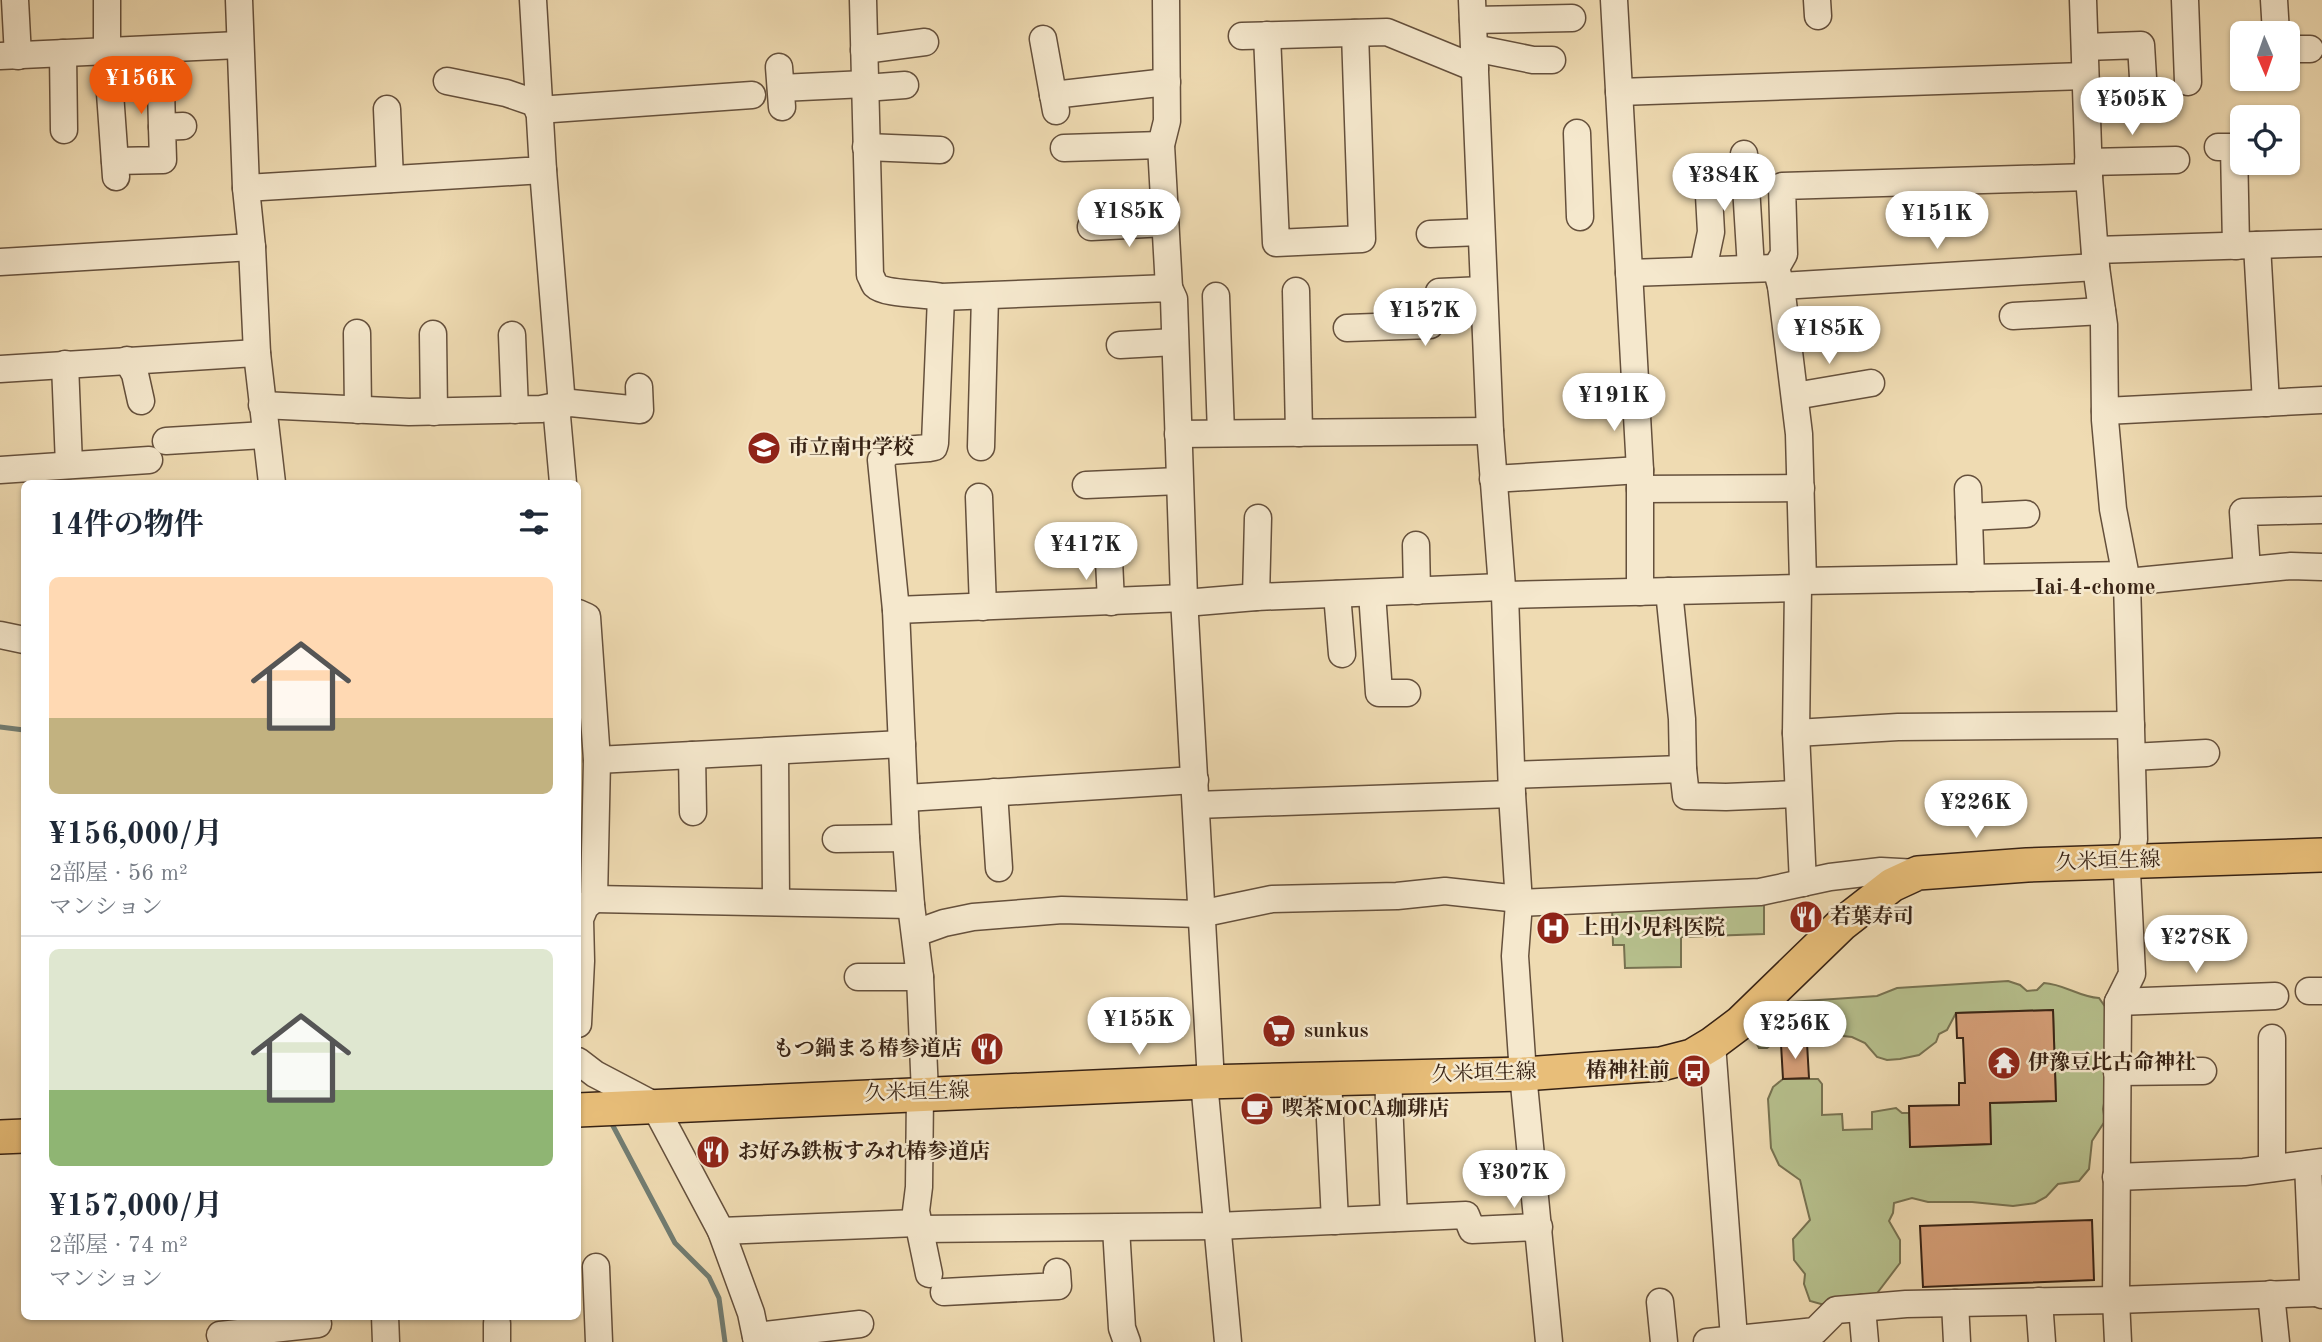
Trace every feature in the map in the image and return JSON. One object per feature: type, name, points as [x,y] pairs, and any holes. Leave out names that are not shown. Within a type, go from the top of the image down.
[{"type":"main road","name":"久米垣生線","points":[[581,1110],[1207,1082],[1522,1074],[1661,1064],[1692,1056],[1712,1044],[1740,1023],[1842,924],[1892,885],[1918,873],[1971,868],[2322,855]]},
{"type":"main road","points":[[0,1137],[21,1136]]},
{"type":"street","points":[[15,0],[9,56],[239,45]]},
{"type":"street","points":[[107,0],[111,138],[116,169],[163,160],[173,127],[161,89]]},
{"type":"street","points":[[239,0],[246,188],[257,353],[272,480]]},
{"type":"street","points":[[533,0],[563,480]]},
{"type":"street","points":[[863,0],[870,275],[876,285],[885,291],[941,297],[1169,288]]},
{"type":"street","points":[[1166,0],[1167,121],[1161,145],[1169,288],[1174,299],[1184,600],[1207,1082],[1228,1342]]},
{"type":"street","points":[[1614,0],[1640,480],[1640,592]]},
{"type":"street","points":[[2083,0],[2089,170],[2095,258],[2102,311],[2105,411],[2113,509],[2126,578],[2132,757],[2134,839],[2127,872],[2132,974],[2118,1002],[2118,1342]]},
{"type":"street","points":[[2185,0],[2188,82]]},
{"type":"street","points":[[2274,0],[2275,21]]},
{"type":"street","points":[[1549,1342],[1522,1074],[1515,956],[1519,901],[1504,591],[1490,431],[1473,10],[1572,18]]},
{"type":"street","points":[[1355,33],[1362,239],[1276,243],[1255,36],[1387,32],[1475,58],[1552,60]]},
{"type":"street","points":[[1045,39],[1055,104],[1167,82]]},
{"type":"street","points":[[864,50],[925,42]]},
{"type":"street","points":[[2085,47],[2141,46],[2143,78]]},
{"type":"street","points":[[63,53],[64,130]]},
{"type":"street","points":[[1619,92],[2085,76]]},
{"type":"street","points":[[780,87],[905,85]]},
{"type":"street","points":[[458,90],[506,93],[538,107],[633,112],[720,106],[752,95]]},
{"type":"street","points":[[387,109],[390,179]]},
{"type":"street","points":[[1577,133],[1580,216]]},
{"type":"street","points":[[1064,148],[1161,145]]},
{"type":"street","points":[[2218,146],[2234,147],[2266,403]]},
{"type":"street","points":[[866,147],[940,150]]},
{"type":"street","points":[[1744,154],[1794,396],[1799,434],[1801,488],[1796,733],[1802,883]]},
{"type":"street","points":[[1769,274],[1784,254],[1782,186],[2089,170],[2176,160]]},
{"type":"street","points":[[246,188],[543,170]]},
{"type":"street","points":[[1579,179],[1624,177]]},
{"type":"street","points":[[1692,177],[1709,177],[1711,232],[1703,270]]},
{"type":"street","points":[[1091,226],[1165,223]]},
{"type":"street","points":[[1430,234],[1481,232]]},
{"type":"street","points":[[1629,273],[1703,270],[1769,274],[1936,275],[2246,245],[2322,243]]},
{"type":"street","points":[[0,262],[252,247]]},
{"type":"street","points":[[1347,328],[1430,325],[1429,315],[1440,314],[1439,292],[1483,290]]},
{"type":"street","points":[[1296,291],[1299,433]]},
{"type":"street","points":[[981,447],[985,296]]},
{"type":"street","points":[[1216,296],[1221,433]]},
{"type":"street","points":[[941,297],[935,443],[929,448],[890,451],[881,460],[896,610],[906,838],[920,976],[924,1228],[940,1291],[1058,1286],[1057,1272]]},
{"type":"street","points":[[2013,316],[2102,311]]},
{"type":"street","points":[[357,333],[358,410]]},
{"type":"street","points":[[433,334],[434,412]]},
{"type":"street","points":[[512,335],[515,410]]},
{"type":"street","points":[[1120,345],[1175,342]]},
{"type":"street","points":[[0,369],[257,353]]},
{"type":"street","points":[[127,360],[135,374],[141,401]]},
{"type":"street","points":[[65,364],[69,466]]},
{"type":"street","points":[[1794,396],[1871,383]]},
{"type":"street","points":[[262,405],[434,412],[541,409],[571,403],[640,410],[639,387]]},
{"type":"street","points":[[2105,411],[2322,400]]},
{"type":"street","points":[[1178,434],[1490,431]]},
{"type":"street","points":[[0,470],[69,466],[265,435]]},
{"type":"street","points":[[1493,479],[1640,480],[1801,488]]},
{"type":"street","points":[[1086,485],[1179,481]]},
{"type":"street","points":[[1969,489],[1971,578]]},
{"type":"street","points":[[979,496],[983,607]]},
{"type":"street","points":[[2247,570],[2243,512],[2322,510]]},
{"type":"street","points":[[1969,517],[2026,514]]},
{"type":"street","points":[[1256,597],[1258,518]]},
{"type":"street","points":[[1416,545],[1417,591]]},
{"type":"street","points":[[1110,560],[1111,602]]},
{"type":"street","points":[[896,610],[1417,591],[1640,592],[1971,578],[2126,578],[2291,566],[2322,567]]},
{"type":"street","points":[[1669,591],[1681,706],[1686,796],[1798,794]]},
{"type":"street","points":[[1372,593],[1379,693],[1407,692]]},
{"type":"street","points":[[1337,594],[1342,654]]},
{"type":"street","points":[[581,614],[587,617],[587,734],[597,760],[587,802],[594,899]]},
{"type":"street","points":[[0,635],[21,639]]},
{"type":"street","points":[[1796,733],[1898,727],[2131,725]]},
{"type":"street","points":[[597,760],[902,744]]},
{"type":"street","points":[[775,751],[776,902]]},
{"type":"street","points":[[2132,757],[2206,753]]},
{"type":"street","points":[[692,755],[692,812]]},
{"type":"street","points":[[906,798],[994,792],[1195,792],[1512,784],[1683,769]]},
{"type":"street","points":[[994,792],[999,868]]},
{"type":"street","points":[[836,839],[906,838]]},
{"type":"street","points":[[916,933],[973,917],[1062,910],[1200,914],[1272,899],[1397,896],[1445,891],[1519,901],[1760,892],[1881,871],[1918,873]]},
{"type":"street","points":[[581,916],[584,907],[594,899],[911,905]]},
{"type":"street","points":[[858,978],[920,976]]},
{"type":"street","points":[[2118,1002],[2275,996]]},
{"type":"street","points":[[2272,1038],[2280,1069],[2272,1168]]},
{"type":"street","points":[[1712,1044],[1734,1338]]},
{"type":"street","points":[[581,1063],[595,1074],[654,1105],[720,1231],[751,1313],[757,1339],[860,1324]]},
{"type":"street","points":[[2117,1072],[2203,1071]]},
{"type":"street","points":[[1388,1077],[1394,1218]]},
{"type":"street","points":[[1328,1079],[1335,1221]]},
{"type":"street","points":[[1707,1342],[1815,1331],[1836,1310],[1955,1303],[2319,1294],[2313,1282],[2315,1163],[2244,1172],[2116,1177]]},
{"type":"street","points":[[720,1231],[1217,1226],[1465,1215],[1472,1230],[1539,1227]]},
{"type":"street","points":[[1116,1228],[1122,1328],[1127,1342]]},
{"type":"street","points":[[590,1278],[599,1342]]},
{"type":"street","points":[[2271,1294],[2276,1342]]},
{"type":"street","points":[[2039,1301],[2042,1342]]},
{"type":"street","points":[[1660,1302],[1664,1342]]},
{"type":"street","points":[[1955,1303],[1957,1342]]},
{"type":"street","points":[[1862,1308],[1865,1342]]},
{"type":"street","points":[[385,1320],[386,1342]]},
{"type":"street","points":[[219,1335],[318,1327]]},
{"type":"green space","points":[[1764,901],[1764,934],[1681,937],[1681,967],[1625,968],[1624,945],[1613,945],[1612,906]]},
{"type":"green space","points":[[2008,981],[2027,991],[2037,990],[2044,983],[2058,986],[2099,998],[2106,1008],[2109,1077],[2103,1109],[2105,1121],[2092,1141],[2089,1169],[2079,1181],[2058,1184],[2046,1197],[2035,1203],[2013,1206],[1928,1202],[1912,1198],[1894,1203],[1889,1221],[1900,1240],[1900,1263],[1875,1296],[1856,1303],[1821,1304],[1810,1301],[1804,1284],[1805,1274],[1794,1260],[1793,1239],[1810,1220],[1800,1180],[1779,1165],[1771,1148],[1768,1099],[1773,1087],[1783,1079],[1818,1079],[1822,1084],[1822,1115],[1842,1114],[1843,1130],[1872,1129],[1872,1112],[1896,1108],[1902,1113],[1909,1113],[1911,1147],[1991,1144],[1990,1103],[2056,1101],[2053,1010],[1956,1013],[1947,1030],[1939,1034],[1936,1042],[1919,1055],[1887,1060],[1877,1057],[1865,1043],[1852,1037],[1816,1033],[1810,1036],[1807,1043],[1759,1048],[1752,1035],[1753,1026],[1773,1007],[1790,1002],[1877,996],[1897,988]]},
{"type":"building","points":[[2053,1010],[2056,1101],[1990,1103],[1991,1144],[1910,1147],[1909,1106],[1959,1105],[1959,1083],[1965,1083],[1963,1038],[1957,1038],[1956,1013]]},
{"type":"building","points":[[1807,1043],[1809,1078],[1783,1079],[1781,1044]]},
{"type":"building","points":[[2092,1220],[2094,1280],[1923,1287],[1920,1226]]},
{"type":"waterway","points":[[0,727],[21,730]]},
{"type":"waterway","points":[[612,1124],[675,1243],[709,1277],[719,1298],[725,1342]]},
{"type":"place","name":"市立南中学校","points":[[764,448]]},
{"type":"place","name":"若葉寿司","points":[[1806,917]]},
{"type":"place","name":"上田小児科医院","points":[[1553,928]]},
{"type":"place","name":"sunkus","points":[[1279,1031]]},
{"type":"place","name":"もつ鍋まる椿参道店","points":[[987,1049]]},
{"type":"place","name":"伊豫豆比古命神社","points":[[2004,1063]]},
{"type":"place","name":"椿神社前","points":[[1694,1071]]},
{"type":"place","name":"喫茶MOCA珈琲店","points":[[1257,1109]]},
{"type":"place","name":"お好み鉄板すみれ椿参道店","points":[[713,1152]]},
{"type":"district","name":"Iai 4-chome","points":[[2095,587]]}]
